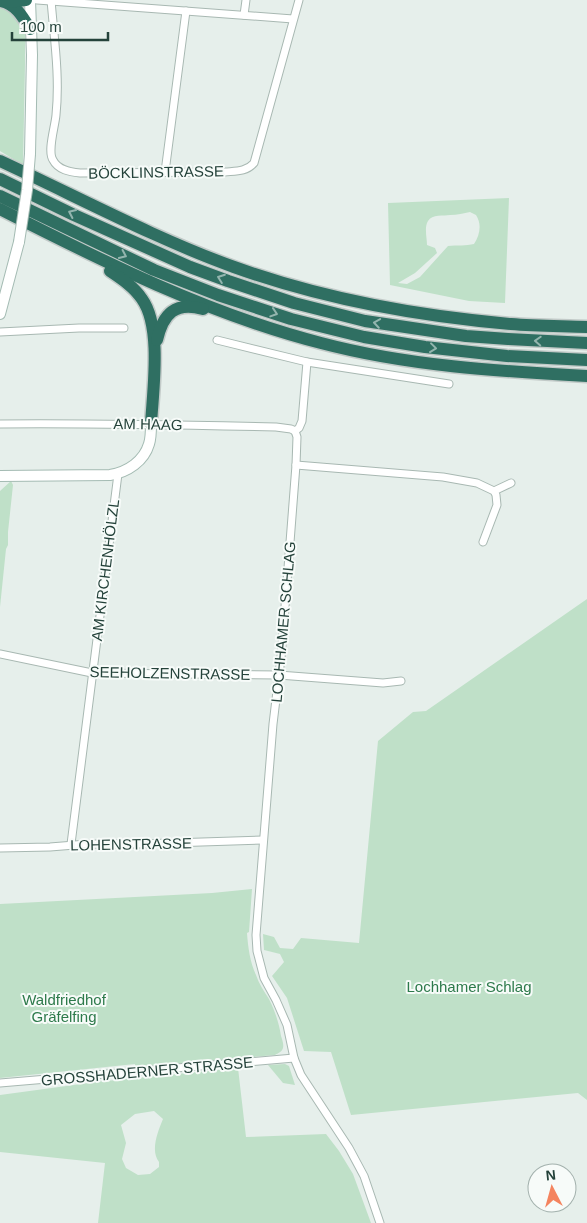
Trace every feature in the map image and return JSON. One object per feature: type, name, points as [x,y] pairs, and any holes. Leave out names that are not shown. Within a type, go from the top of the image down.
[{"type":"highway","points":[[4,1],[26,0]]},
{"type":"highway","points":[[4,1],[16,8],[30,29]]},
{"type":"highway","points":[[0,155],[23,171]]},
{"type":"highway","points":[[0,161],[168,240],[234,267],[298,287],[367,304],[431,315],[513,324],[587,327]]},
{"type":"highway","points":[[0,178],[190,267],[294,303],[364,321],[466,336],[587,343]]},
{"type":"highway","points":[[0,196],[154,270],[218,295],[291,319],[364,337],[425,347],[507,356],[587,360]]},
{"type":"highway","points":[[0,209],[140,278],[228,315],[286,334],[360,352],[424,363],[504,371],[587,376]]},
{"type":"highway","points":[[88,253],[126,282],[142,298],[150,316],[154,349],[151,424]]},
{"type":"highway","points":[[154,349],[164,320],[168,314],[175,310],[190,307],[228,315]]},
{"type":"main road","points":[[0,314],[19,242],[27,190],[32,104],[30,0]]},
{"type":"main road","points":[[0,482],[5,476],[118,474],[134,465],[145,454],[150,442],[151,424]]},
{"type":"street","points":[[37,0],[137,4],[293,19],[299,0]]},
{"type":"street","points":[[244,15],[246,0]]},
{"type":"street","name":"BÖCKLINSTRASSE","points":[[51,1],[57,56],[56,117],[51,153],[52,159],[57,165],[71,172],[225,172],[248,169],[254,163],[293,19]]},
{"type":"street","points":[[165,172],[186,10]]},
{"type":"street","points":[[0,332],[124,328]]},
{"type":"street","points":[[217,340],[307,362],[449,384]]},
{"type":"street","name":"LOCHHAMER SCHLAG","points":[[307,362],[302,421],[299,428],[295,431],[297,437],[296,465],[263,840],[256,935],[257,951],[264,978],[286,1024],[294,1058],[301,1074],[349,1148],[364,1176],[380,1223]]},
{"type":"street","name":"AM HAAG","points":[[0,424],[151,424],[276,428],[295,431]]},
{"type":"street","points":[[296,465],[443,477],[477,484],[494,491],[511,483]]},
{"type":"street","name":"AM KIRCHENHÖLZL","points":[[70,844],[118,474]]},
{"type":"street","points":[[483,542],[496,504],[494,491]]},
{"type":"street","name":"SEEHOLZENSTRASSE","points":[[0,654],[92,673],[279,675],[383,684],[401,681]]},
{"type":"street","name":"LOHENSTRASSE","points":[[0,848],[50,847],[70,844],[263,840]]},
{"type":"street","name":"GROSSHADERNER STRASSE","points":[[0,1083],[294,1058]]},
{"type":"green space","points":[[0,5],[13,10],[25,31],[23,165],[0,151]]},
{"type":"green space","points":[[509,198],[505,303],[469,301],[390,285],[388,203]],"holes":[[[470,212],[476,215],[480,230],[474,244],[448,246],[420,277],[407,284],[398,283],[415,273],[437,253],[435,248],[427,245],[426,226],[432,217]]]},
{"type":"green space","points":[[11,481],[13,485],[8,545],[0,607],[0,491]]},
{"type":"green space","name":"Lochhamer Schlag","points":[[587,599],[587,1100],[578,1093],[351,1115],[331,1052],[304,1051],[287,998],[272,976],[284,962],[280,954],[264,950],[263,934],[274,937],[280,948],[293,949],[301,938],[359,943],[378,741],[413,712],[426,711]]},
{"type":"green space","name":"Waldfriedhof Gräfelfing","points":[[252,889],[249,932],[247,933],[249,949],[257,978],[269,999],[278,1022],[283,1045],[280,1052],[275,1055],[135,1067],[135,1064],[0,1078],[0,904],[212,893]]},
{"type":"green space","points":[[285,1064],[289,1066],[295,1085],[283,1083],[268,1065]]},
{"type":"green space","points":[[238,1068],[246,1137],[326,1134],[353,1174],[371,1223],[98,1223],[105,1163],[0,1152],[0,1095],[96,1082]],"holes":[[[154,1111],[163,1119],[155,1147],[159,1167],[150,1174],[138,1175],[126,1168],[122,1159],[126,1143],[121,1125],[135,1114]]]}]
